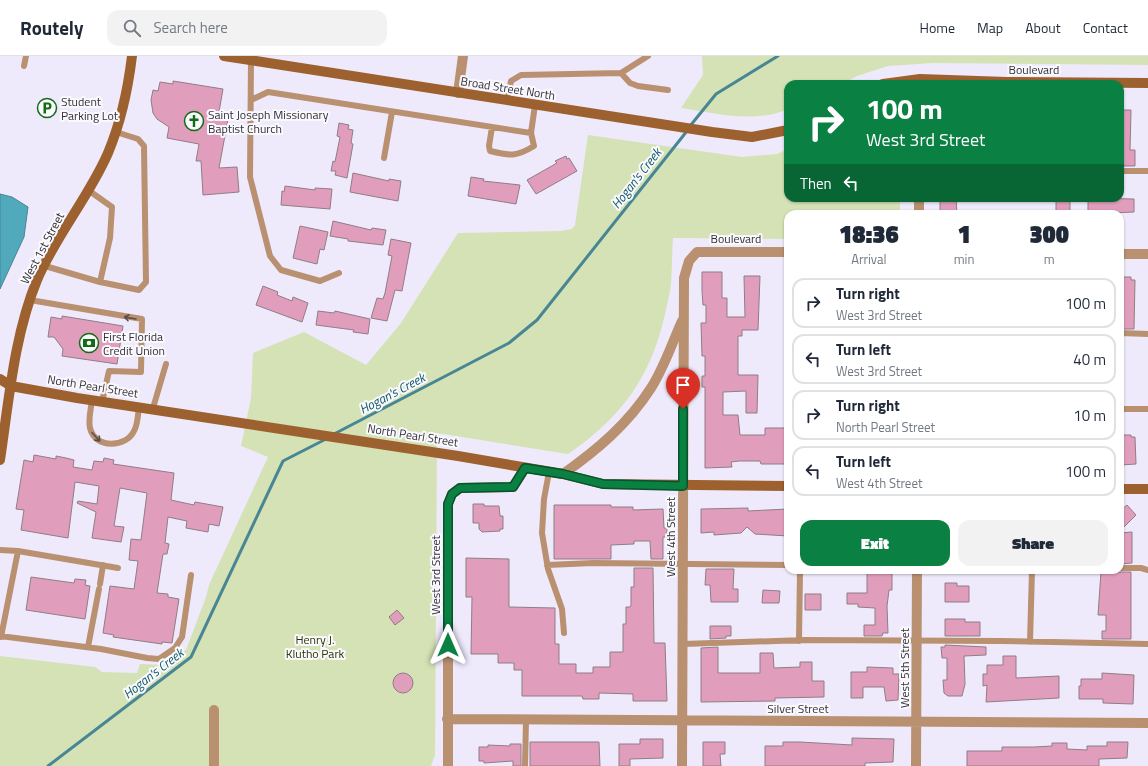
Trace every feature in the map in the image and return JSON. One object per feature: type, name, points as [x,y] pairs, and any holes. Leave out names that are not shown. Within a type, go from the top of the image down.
[{"type":"street","name":"West 1st Street","points":[[0,460],[11,386],[23,324],[30,300],[44,266],[108,153],[125,101],[132,56]]},
{"type":"street","name":"Broad Street North","points":[[224,56],[712,132],[752,137],[784,131]]},
{"type":"street","points":[[458,93],[463,56]]},
{"type":"street","name":"Boulevard","points":[[1124,83],[1148,83]]},
{"type":"street","name":"Boulevard","points":[[688,261],[697,252],[704,251],[784,252]]},
{"type":"street","points":[[1124,254],[1148,254]]},
{"type":"street","name":"West 4th Street","points":[[682,766],[684,278],[688,261]]},
{"type":"street","points":[[563,474],[604,442],[632,414],[651,387],[684,316]]},
{"type":"street","name":"North Pearl Street","points":[[0,380],[11,386],[97,401],[153,408],[373,442],[563,474],[611,484],[784,486]]},
{"type":"street","name":"North Pearl Street","points":[[0,388],[11,386]]},
{"type":"street","name":"West 3rd Street","points":[[448,766],[448,504],[452,494],[460,488],[513,487],[525,468]]},
{"type":"street","points":[[1124,488],[1148,489]]},
{"type":"street","name":"West 5th Street","points":[[916,766],[917,574]]},
{"type":"street","points":[[214,710],[214,766]]},
{"type":"street","name":"Silver Street","points":[[447,719],[1148,723]]},
{"type":"lane","points":[[24,66],[26,56]]},
{"type":"lane","points":[[507,100],[511,81],[521,75],[621,73],[644,57]]},
{"type":"lane","points":[[251,60],[250,177],[270,256],[281,270],[320,281],[340,273]]},
{"type":"lane","points":[[621,73],[630,84],[668,90]]},
{"type":"lane","points":[[250,100],[268,92],[531,133]]},
{"type":"lane","points":[[492,127],[489,146],[490,151],[502,154],[520,154],[534,146],[531,133],[535,105]]},
{"type":"lane","points":[[384,158],[392,112]]},
{"type":"lane","points":[[44,266],[100,282],[139,290],[146,282],[144,146],[138,139],[116,132]]},
{"type":"lane","points":[[1124,171],[1148,171]]},
{"type":"lane","points":[[88,190],[112,207],[110,238],[100,282]]},
{"type":"lane","points":[[30,300],[142,319],[141,372],[109,371],[90,416],[90,428],[93,435],[101,442],[110,444],[119,444],[129,439],[135,430],[139,406]]},
{"type":"lane","points":[[1124,333],[1148,334]]},
{"type":"lane","points":[[153,408],[166,364]]},
{"type":"lane","points":[[1124,409],[1148,410]]},
{"type":"lane","points":[[549,472],[544,500],[542,533],[547,565],[562,609],[564,633]]},
{"type":"lane","points":[[0,550],[18,551],[118,568]]},
{"type":"lane","points":[[18,551],[0,637],[88,647],[160,659],[175,648],[182,637],[191,575]]},
{"type":"lane","points":[[547,565],[593,563],[784,565]]},
{"type":"lane","points":[[88,647],[103,565]]},
{"type":"lane","points":[[1124,568],[1141,568],[1148,570]]},
{"type":"lane","points":[[799,641],[800,574]]},
{"type":"lane","points":[[1030,642],[1032,574]]},
{"type":"lane","points":[[683,644],[799,641],[1148,644]]},
{"type":"lane","points":[[525,766],[526,720]]},
{"type":"green space","points":[[702,56],[1148,56],[1148,65],[933,63],[888,66],[850,80],[784,80],[784,110],[762,116],[748,117],[681,108],[703,75]]},
{"type":"green space","name":"Henry J. Klutho Park","points":[[588,135],[742,157],[777,154],[784,151],[784,202],[900,202],[900,210],[784,210],[784,239],[673,238],[670,292],[659,337],[642,376],[631,394],[604,426],[568,454],[437,433],[435,755],[431,766],[0,766],[0,656],[95,667],[102,672],[137,673],[140,664],[163,665],[186,650],[209,585],[268,457],[241,446],[251,398],[253,353],[304,332],[366,365],[401,323],[458,233],[560,231],[572,229],[575,225]]},
{"type":"water","points":[[0,194],[12,197],[28,207],[24,237],[0,289]]},
{"type":"building","name":"Saint Joseph Missionary Baptist Church","points":[[173,81],[223,89],[219,112],[229,114],[219,168],[237,167],[239,192],[203,195],[201,161],[196,161],[199,144],[167,138],[169,127],[157,119],[153,113],[151,100],[153,90],[158,91],[160,82],[173,84]]},
{"type":"building","points":[[1124,110],[1131,110],[1130,150],[1135,150],[1135,166],[1124,166]]},
{"type":"building","points":[[339,123],[349,125],[348,129],[353,130],[351,143],[353,144],[347,178],[335,175],[336,171],[331,171],[333,161],[335,162],[340,137],[337,136]]},
{"type":"building","points":[[566,156],[567,159],[569,158],[577,171],[536,194],[527,180],[557,163],[555,161]]},
{"type":"building","points":[[353,173],[389,181],[389,179],[401,181],[398,201],[350,192]]},
{"type":"building","points":[[471,177],[484,179],[483,181],[520,185],[516,204],[468,196]]},
{"type":"building","points":[[285,186],[315,190],[315,188],[332,189],[330,209],[281,205],[282,191],[284,192]]},
{"type":"building","points":[[1124,199],[1134,199],[1134,212],[1124,212],[1124,210],[1088,210],[1088,202],[1124,202]]},
{"type":"building","points":[[940,202],[956,202],[957,210],[940,210]]},
{"type":"building","points":[[1056,202],[1070,202],[1070,210],[1056,210]]},
{"type":"building","points":[[333,221],[371,230],[372,228],[386,230],[383,245],[348,241],[348,239],[330,236]]},
{"type":"building","points":[[300,226],[328,232],[324,250],[320,249],[317,264],[293,258]]},
{"type":"building","points":[[391,239],[411,243],[402,291],[395,290],[387,321],[371,318],[377,298],[383,299],[385,293],[392,256],[388,255]]},
{"type":"building","points":[[702,272],[722,272],[722,298],[727,298],[727,317],[745,317],[744,276],[760,276],[758,330],[742,330],[742,336],[738,336],[738,375],[758,375],[757,413],[746,413],[746,391],[723,392],[723,415],[738,415],[740,435],[765,435],[765,428],[784,428],[784,464],[761,464],[760,461],[739,461],[731,462],[732,467],[705,468],[705,387],[702,387],[702,376],[705,376],[705,356],[702,356],[701,323],[706,323],[706,305],[703,305]]},
{"type":"building","points":[[1124,277],[1131,277],[1131,280],[1135,280],[1134,329],[1124,329]]},
{"type":"building","points":[[263,286],[278,292],[277,295],[292,301],[293,297],[308,303],[302,322],[256,305]]},
{"type":"building","points":[[318,311],[334,313],[335,311],[370,319],[368,334],[353,332],[354,330],[316,325]]},
{"type":"building","name":"First Florida Credit Union","points":[[62,316],[123,326],[117,364],[62,356],[63,349],[54,337],[48,337],[51,317],[62,319]]},
{"type":"building","points":[[1124,435],[1131,435],[1131,437],[1135,437],[1136,464],[1124,465]]},
{"type":"building","points":[[34,455],[56,459],[56,456],[74,460],[73,467],[92,470],[94,461],[103,462],[104,458],[114,460],[113,464],[174,473],[171,500],[194,505],[195,502],[223,507],[219,526],[209,524],[208,532],[186,528],[187,521],[168,517],[165,543],[169,544],[167,554],[163,554],[157,593],[168,594],[168,597],[179,599],[172,643],[162,642],[162,644],[113,637],[114,635],[103,633],[110,586],[134,589],[138,561],[129,560],[131,539],[141,540],[147,493],[120,488],[114,526],[124,527],[121,542],[92,538],[96,512],[77,503],[78,501],[97,504],[99,486],[75,482],[68,538],[21,530],[24,510],[16,509],[24,460],[33,462]]},
{"type":"building","points":[[473,504],[499,506],[500,516],[503,516],[503,529],[500,529],[500,531],[482,532],[479,529],[479,523],[473,523]]},
{"type":"building","points":[[554,505],[611,505],[611,507],[633,507],[633,510],[663,509],[664,528],[667,528],[667,537],[663,537],[663,559],[651,559],[650,541],[634,541],[634,544],[611,545],[611,559],[554,559]]},
{"type":"building","points":[[1127,505],[1136,515],[1124,527],[1124,508]]},
{"type":"building","points":[[748,508],[748,511],[784,509],[784,536],[755,534],[747,527],[741,533],[714,535],[714,532],[701,533],[701,509]]},
{"type":"building","points":[[1132,532],[1132,563],[1124,564],[1124,533]]},
{"type":"building","points":[[466,558],[509,559],[509,607],[555,608],[555,644],[559,644],[559,664],[576,664],[576,673],[593,673],[593,667],[610,667],[610,652],[623,652],[623,624],[626,624],[626,607],[630,607],[631,605],[631,587],[634,587],[634,568],[653,568],[654,643],[665,643],[667,701],[633,701],[633,694],[599,693],[599,699],[583,699],[582,696],[522,696],[522,670],[514,670],[514,663],[498,663],[498,654],[471,654],[472,597],[466,597]]},
{"type":"building","points":[[706,569],[734,569],[733,589],[738,589],[738,602],[711,602],[710,585],[705,585]]},
{"type":"building","points":[[1124,572],[1131,572],[1131,639],[1102,639],[1102,631],[1106,631],[1106,615],[1098,615],[1101,574],[1124,574]]},
{"type":"building","points":[[867,574],[892,574],[892,590],[889,590],[887,606],[888,633],[883,633],[882,636],[864,636],[864,625],[875,625],[875,608],[858,607],[858,604],[847,604],[847,593],[867,593]]},
{"type":"building","points":[[31,577],[74,583],[75,579],[86,580],[85,585],[90,586],[85,619],[26,610]]},
{"type":"building","points":[[945,583],[957,583],[957,586],[969,586],[969,602],[945,602]]},
{"type":"building","points":[[763,590],[780,591],[779,603],[762,603]]},
{"type":"building","points":[[805,594],[821,594],[821,610],[805,610]]},
{"type":"building","points":[[397,610],[404,618],[395,625],[389,617]]},
{"type":"building","points":[[945,619],[965,619],[965,622],[980,622],[980,636],[945,636]]},
{"type":"building","points":[[710,626],[731,626],[731,636],[726,636],[726,638],[710,639]]},
{"type":"building","points":[[945,645],[986,647],[986,655],[964,656],[965,684],[962,696],[948,696],[944,693],[943,680],[947,680],[947,658],[942,658],[941,647],[945,647]]},
{"type":"building","points":[[718,647],[718,673],[760,673],[760,653],[773,653],[774,668],[800,667],[800,662],[812,662],[812,681],[824,681],[824,697],[775,698],[775,701],[701,702],[701,648]]},
{"type":"building","points":[[1003,656],[1016,656],[1016,678],[1059,676],[1059,698],[986,702],[987,685],[983,686],[983,674],[987,674],[987,665],[1003,665]]},
{"type":"building","points":[[867,667],[893,668],[893,674],[899,674],[898,700],[886,701],[884,687],[863,687],[863,698],[851,698],[851,672],[867,672]]},
{"type":"building","points":[[403,673],[410,676],[413,683],[410,690],[403,693],[396,690],[393,683],[396,676]]},
{"type":"building","points":[[1102,673],[1134,675],[1133,704],[1103,703],[1103,699],[1079,699],[1079,686],[1081,686],[1081,679],[1102,679]]},
{"type":"building","points":[[852,738],[894,739],[893,762],[865,763],[865,766],[765,766],[765,746],[783,746],[783,742],[852,745]]},
{"type":"building","points":[[640,739],[663,739],[663,758],[630,759],[630,766],[619,766],[619,744],[640,744]]},
{"type":"building","points":[[530,742],[599,742],[600,766],[530,766]]},
{"type":"building","points":[[703,742],[725,742],[725,754],[720,754],[721,766],[703,766]]},
{"type":"building","points":[[1107,742],[1128,742],[1127,758],[1099,759],[1099,766],[967,766],[967,751],[1002,751],[1002,747],[1052,746],[1052,743],[1067,743],[1067,749],[1087,750],[1087,746],[1107,746]]},
{"type":"building","points":[[510,744],[521,744],[521,766],[513,766],[513,761],[484,763],[484,761],[479,761],[479,747],[488,747],[488,745],[510,746]]},
{"type":"waterway","name":"Hogan's Creek","points":[[690,126],[716,94],[778,56]]},
{"type":"waterway","name":"Hogan's Creek","points":[[334,434],[509,343],[537,320],[687,131]]},
{"type":"waterway","name":"Hogan's Creek","points":[[48,766],[191,657],[283,461],[326,439]]},
{"type":"place","name":"Student Parking Lot","points":[[47,108]]},
{"type":"place","name":"Saint Joseph Missionary Baptist Church","points":[[194,121]]},
{"type":"place","name":"First Florida Credit Union","points":[[89,343]]},
{"type":"route","points":[[448,645],[448,504],[452,494],[460,488],[513,487],[525,468],[563,474],[603,484],[683,486],[683,409]]}]
